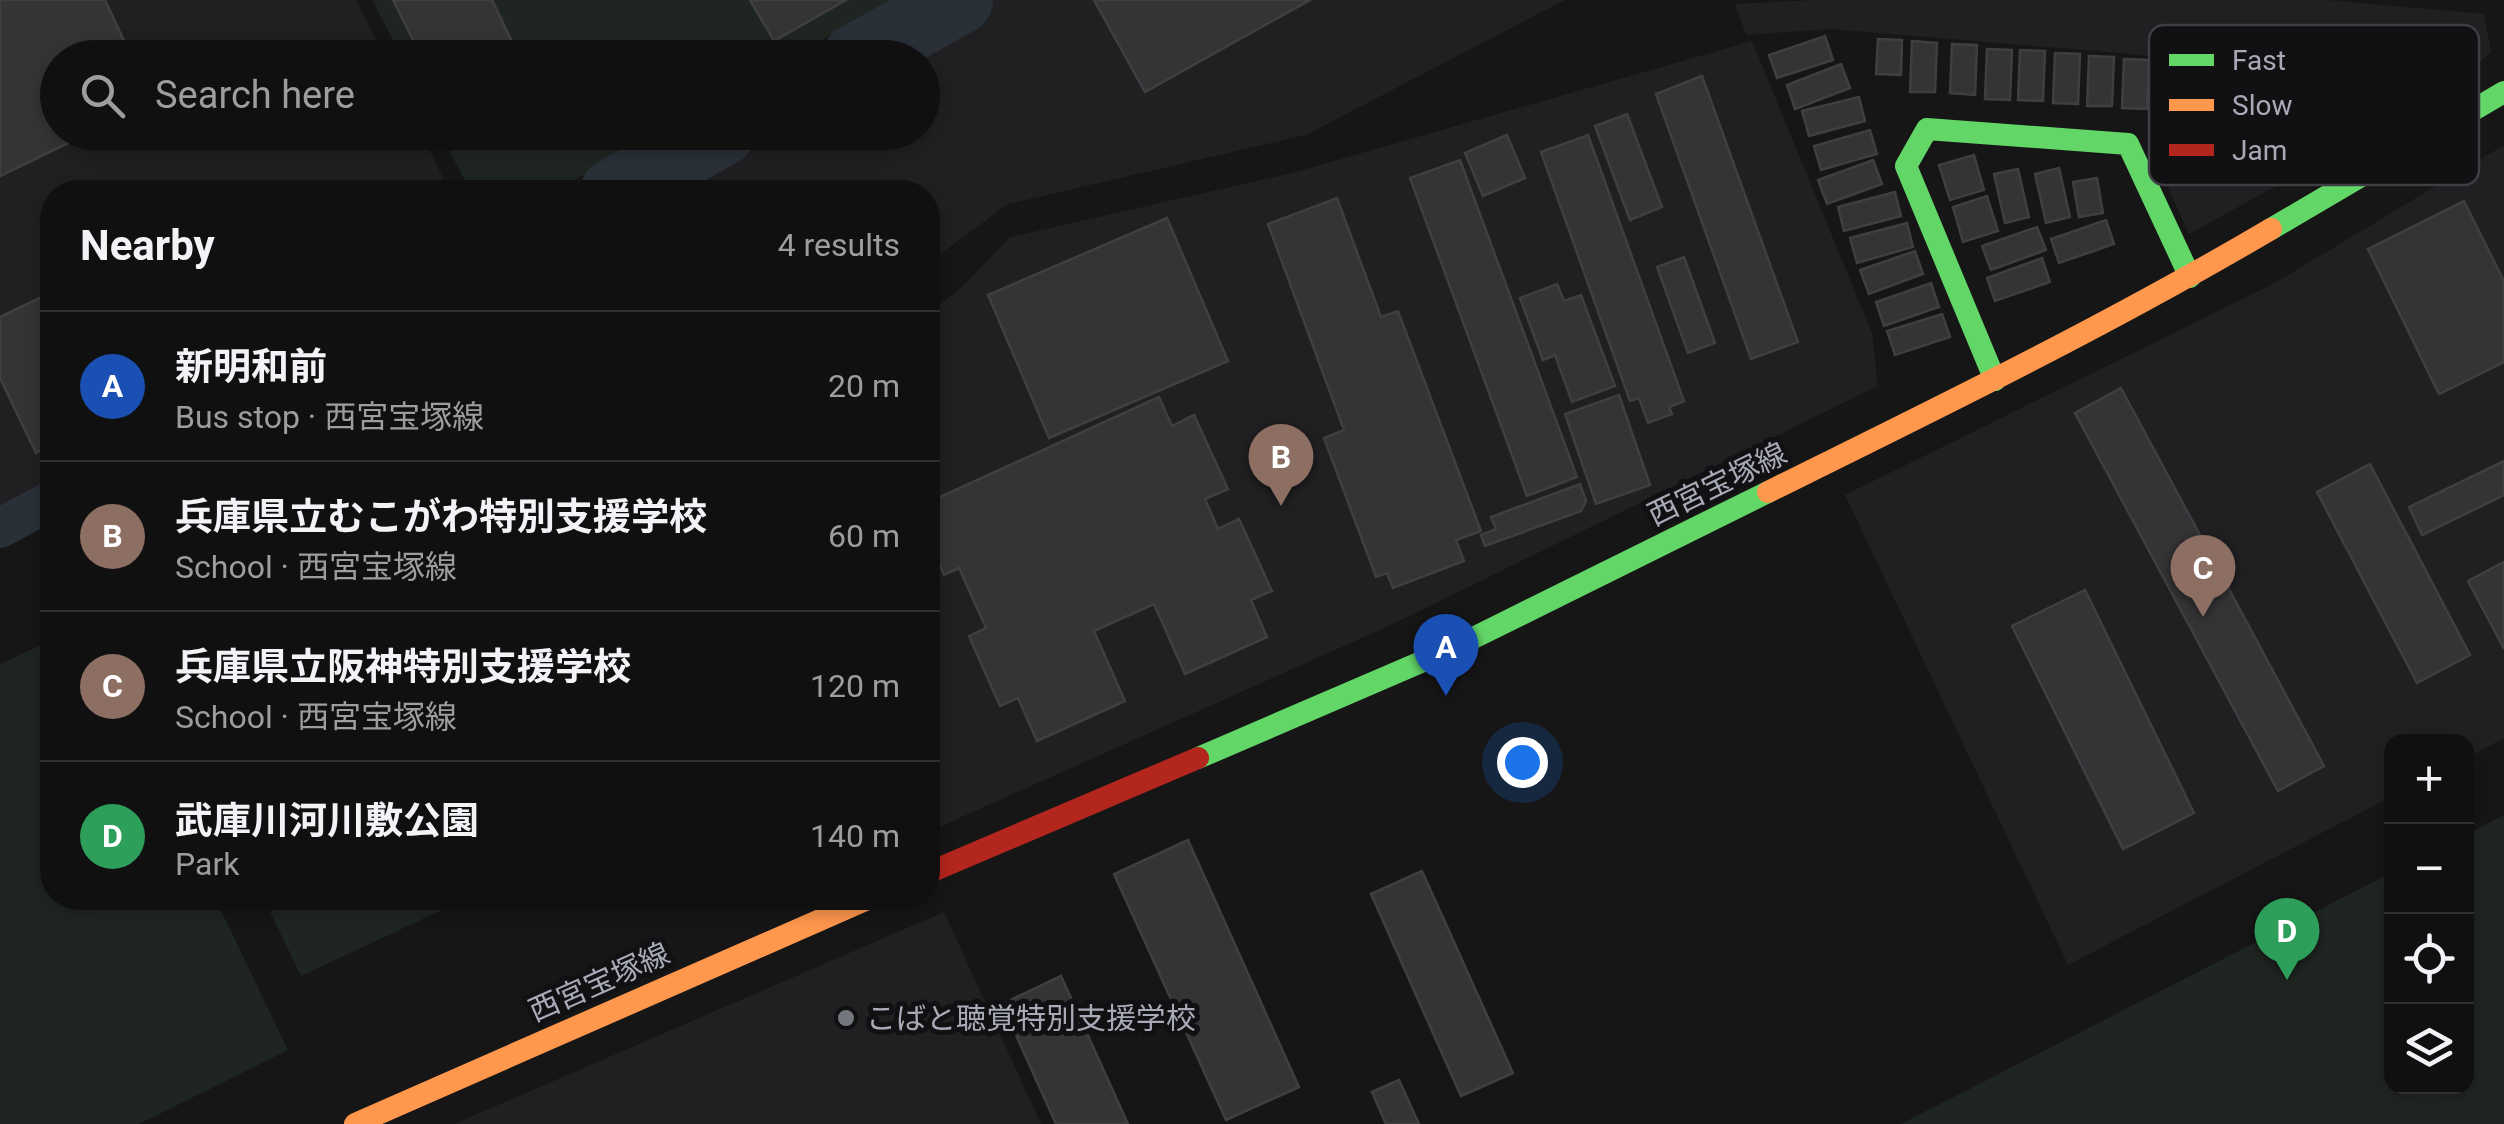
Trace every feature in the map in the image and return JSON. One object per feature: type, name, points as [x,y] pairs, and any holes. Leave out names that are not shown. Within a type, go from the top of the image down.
[{"type":"main road","name":"西宮宝塚線","points":[[2479,107],[2504,92]]},
{"type":"main road","points":[[1994,380],[1906,166],[1928,128],[2128,144],[2190,277]]},
{"type":"main road","name":"西宮宝塚線","points":[[940,868],[1449,650],[1994,380],[2190,277],[2346,185]]},
{"type":"main road","name":"西宮宝塚線","points":[[354,1124],[843,910]]},
{"type":"shaded area","points":[[0,0],[356,0],[376,40],[40,40],[40,150],[429,150],[444,180],[40,180],[40,484],[0,505]]},
{"type":"shaded area","points":[[372,0],[894,0],[823,40],[393,40]]},
{"type":"shaded area","points":[[920,0],[1565,0],[1306,135],[1008,204],[940,254],[940,180],[652,180],[681,164],[673,150],[940,150],[940,40],[846,40]]},
{"type":"shaded area","points":[[1814,0],[2327,0],[2484,14],[2491,52],[2479,63],[2479,25],[2149,25],[2149,56],[1831,29],[1746,35],[1735,4]]},
{"type":"shaded area","points":[[1752,41],[1872,333],[1878,386],[1391,625],[940,827],[940,304],[1010,237],[1292,173]]},
{"type":"shaded area","points":[[2504,145],[2504,738],[2474,754],[2474,734],[2384,734],[2384,801],[2068,965],[1845,495],[2273,284],[2438,185],[2479,185],[2479,160]]},
{"type":"shaded area","points":[[449,150],[628,150],[575,180],[465,180]]},
{"type":"shaded area","points":[[2167,185],[2278,185],[2189,234]]},
{"type":"shaded area","points":[[40,646],[40,910],[221,910],[288,1050],[139,1124],[0,1124],[0,664]]},
{"type":"shaded area","points":[[2504,815],[2504,1124],[1901,1124],[2384,877],[2384,1094],[2474,1094],[2474,830]]},
{"type":"shaded area","points":[[274,910],[442,910],[301,976],[270,912]]},
{"type":"shaded area","name":"こばと聴覚特別支援学校","points":[[944,912],[1041,1124],[454,1124]]},
{"type":"building","points":[[0,0],[105,0],[124,40],[40,40],[40,150],[54,150],[0,176]]},
{"type":"building","points":[[393,0],[492,0],[511,40],[413,40]]},
{"type":"building","points":[[750,0],[846,0],[776,40]]},
{"type":"building","points":[[1094,0],[1310,0],[1145,92]]},
{"type":"building","points":[[1825,36],[1833,60],[1777,78],[1769,55]]},
{"type":"building","points":[[1878,39],[1902,40],[1901,75],[1876,74]]},
{"type":"building","points":[[1912,41],[1937,43],[1935,92],[1910,92]]},
{"type":"building","points":[[1952,44],[1977,45],[1975,95],[1950,93]]},
{"type":"building","points":[[1987,49],[2012,50],[2010,100],[1985,99]]},
{"type":"building","points":[[2020,50],[2045,51],[2043,101],[2018,100]]},
{"type":"building","points":[[2055,53],[2080,54],[2078,104],[2053,103]]},
{"type":"building","points":[[2089,56],[2114,57],[2112,106],[2087,106]]},
{"type":"building","points":[[2124,59],[2149,60],[2147,109],[2122,108]]},
{"type":"building","points":[[1841,64],[1850,88],[1795,109],[1787,85]]},
{"type":"building","points":[[1702,76],[1798,342],[1751,359],[1656,94]]},
{"type":"building","points":[[1859,97],[1865,121],[1809,136],[1802,111]]},
{"type":"building","points":[[1627,114],[1662,207],[1630,220],[1595,126]]},
{"type":"building","points":[[1870,130],[1877,154],[1821,170],[1814,146]]},
{"type":"building","points":[[1507,135],[1525,178],[1483,196],[1465,153]]},
{"type":"building","points":[[1588,135],[1684,401],[1669,407],[1672,414],[1648,423],[1639,398],[1630,401],[1541,152]]},
{"type":"building","points":[[1974,155],[1984,190],[1950,200],[1939,165]]},
{"type":"building","points":[[1460,160],[1577,477],[1527,496],[1410,178]]},
{"type":"building","points":[[1873,160],[1882,184],[1827,204],[1818,180]]},
{"type":"building","points":[[2059,168],[2070,217],[2046,223],[2035,174]]},
{"type":"building","points":[[2018,169],[2029,217],[2005,223],[1994,174]]},
{"type":"building","points":[[2097,178],[2103,213],[2079,217],[2073,182]]},
{"type":"building","points":[[1895,192],[1901,216],[1844,231],[1838,207]]},
{"type":"building","points":[[1987,196],[1998,231],[1963,242],[1953,207]]},
{"type":"building","points":[[1337,198],[1381,317],[1398,311],[1481,531],[1456,540],[1464,561],[1393,588],[1387,573],[1376,577],[1324,438],[1344,430],[1268,224]]},
{"type":"building","points":[[2464,201],[2504,281],[2504,362],[2439,394],[2368,249]]},
{"type":"building","points":[[1167,218],[1228,361],[1049,438],[988,295]]},
{"type":"building","points":[[2106,220],[2114,244],[2059,263],[2051,239]]},
{"type":"building","points":[[1907,223],[1913,247],[1857,263],[1850,238]]},
{"type":"building","points":[[2037,227],[2046,250],[1991,270],[1982,246]]},
{"type":"building","points":[[1915,251],[1923,274],[1869,294],[1860,270]]},
{"type":"building","points":[[1684,257],[1715,343],[1688,353],[1657,267]]},
{"type":"building","points":[[2042,258],[2050,282],[1995,301],[1987,278]]},
{"type":"building","points":[[1931,283],[1939,307],[1884,326],[1876,302]]},
{"type":"building","points":[[1557,284],[1564,301],[1581,295],[1615,386],[1572,402],[1555,355],[1543,360],[1520,298]]},
{"type":"building","points":[[40,298],[40,451],[36,453],[0,378],[0,317]]},
{"type":"building","points":[[1942,314],[1950,337],[1895,355],[1887,331]]},
{"type":"building","points":[[2121,388],[2324,766],[2278,791],[2075,413]]},
{"type":"building","points":[[1619,395],[1650,485],[1596,504],[1565,414]]},
{"type":"building","points":[[1159,397],[1172,426],[1194,415],[1228,489],[1205,499],[1218,529],[1239,519],[1272,591],[1251,600],[1267,637],[1185,674],[1154,604],[1094,631],[1125,701],[1037,741],[1018,698],[1000,706],[969,636],[986,628],[959,568],[944,575],[940,566],[940,497]]},
{"type":"building","points":[[2504,461],[2504,495],[2422,535],[2409,507]]},
{"type":"building","points":[[2370,464],[2470,655],[2417,683],[2317,492]]},
{"type":"building","points":[[1580,484],[1586,501],[1581,511],[1485,546],[1481,535],[1496,529],[1491,517]]},
{"type":"building","points":[[2504,562],[2504,649],[2468,581]]},
{"type":"building","points":[[2085,590],[2194,813],[2123,849],[2012,626]]},
{"type":"building","points":[[1188,840],[1299,1087],[1226,1120],[1114,874]]},
{"type":"building","points":[[1422,871],[1513,1073],[1461,1096],[1371,894]]},
{"type":"building","points":[[1061,976],[1128,1124],[1056,1124],[1002,1004]]},
{"type":"building","points":[[1399,1080],[1419,1124],[1386,1124],[1372,1092]]},
{"type":"waterway","points":[[888,40],[959,0]]},
{"type":"waterway","points":[[636,180],[690,150]]},
{"type":"waterway","points":[[0,528],[40,506]]},
{"type":"traffic: fast","points":[[2479,107],[2504,92]]},
{"type":"traffic: fast","points":[[1995,380],[1906,166],[1927,129],[2128,144],[2190,277]]},
{"type":"traffic: fast","points":[[2271,229],[2346,185]]},
{"type":"traffic: fast","points":[[1198,758],[1449,650],[1768,492]]},
{"type":"traffic: slow","points":[[1768,492],[2085,332],[2271,229]]},
{"type":"traffic: slow","points":[[355,1124],[843,910]]},
{"type":"traffic: jam","points":[[940,868],[1198,758]]},
{"type":"place","name":"兵庫県立むこがわ特別支援学校","points":[[1281,506]]},
{"type":"place","name":"兵庫県立阪神特別支援学校","points":[[2203,617]]},
{"type":"place","name":"新明和前","points":[[1446,696]]},
{"type":"place","name":"武庫川河川敷公園","points":[[2287,980]]},
{"type":"place","name":"こばと聴覚特別支援学校","points":[[846,1018]]}]
